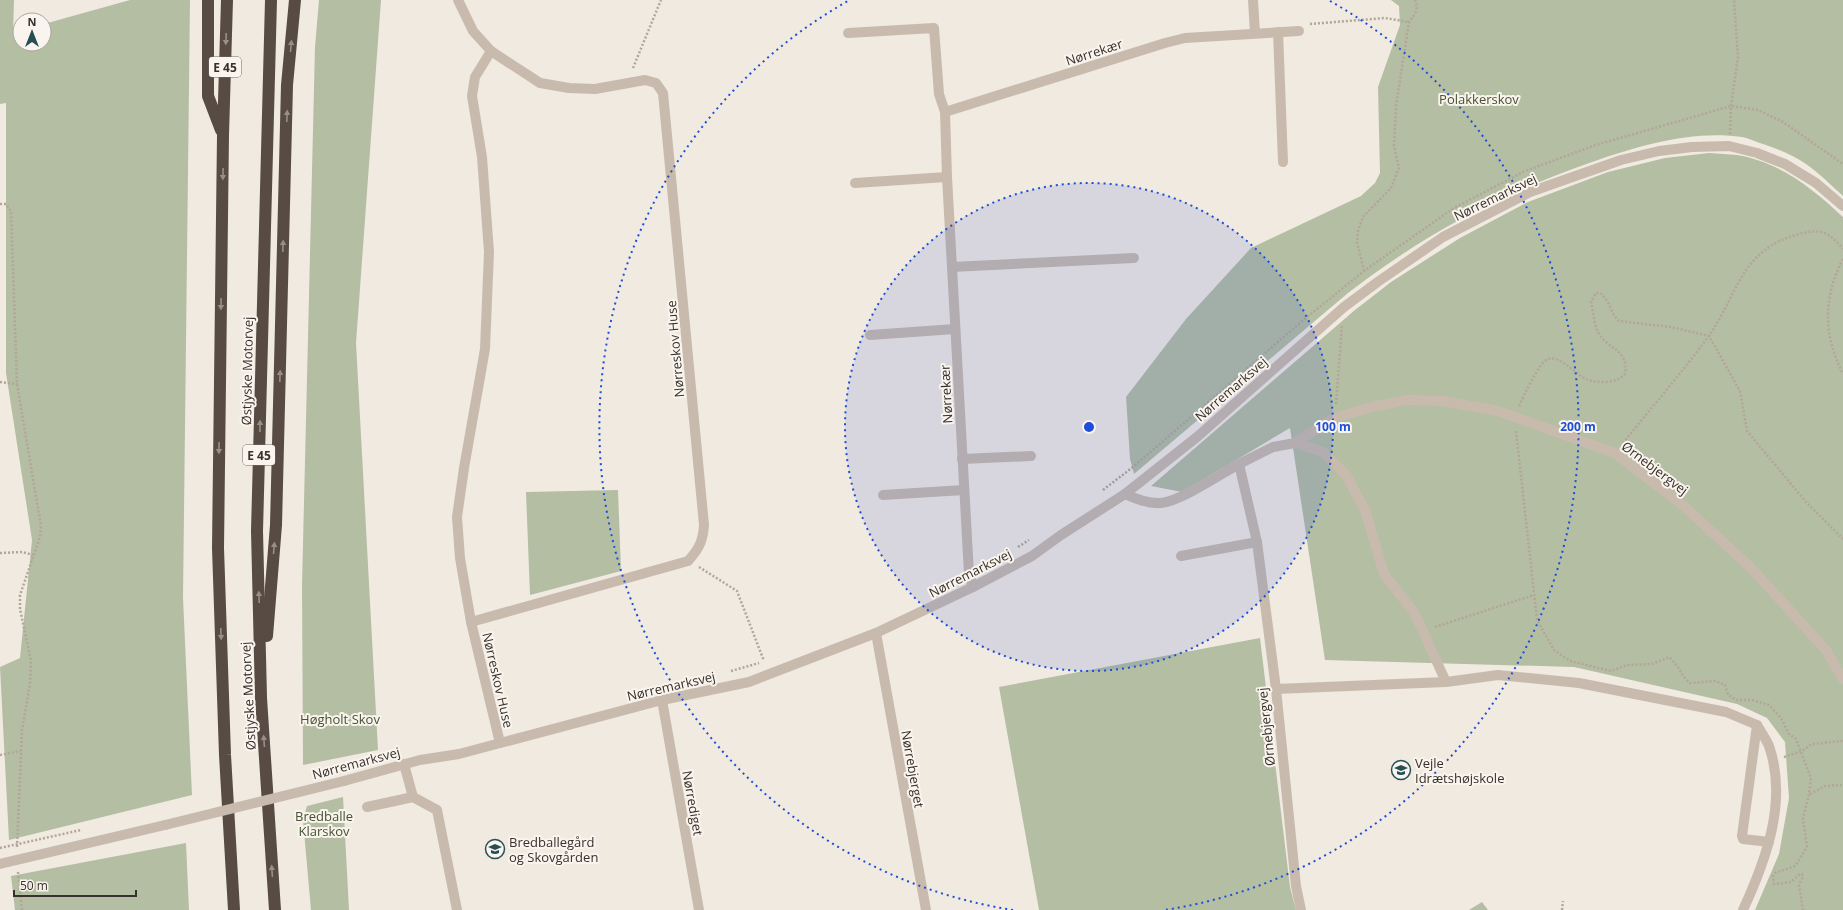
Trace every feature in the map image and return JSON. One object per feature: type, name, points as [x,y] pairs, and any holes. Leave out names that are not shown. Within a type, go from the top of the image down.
[{"type":"highway","points":[[208,0],[208,96],[223,135]]},
{"type":"highway","name":"Østjyske Motorvej","points":[[227,0],[223,135],[218,548],[225,755],[234,910]]},
{"type":"highway","name":"Østjyske Motorvej","points":[[271,0],[257,532],[262,698],[275,910]]},
{"type":"highway","points":[[262,698],[276,526],[287,85],[295,0]]},
{"type":"street","name":"Nørreskov Huse","points":[[458,0],[473,31],[491,51],[540,83],[569,88],[595,89],[645,80],[656,83],[663,94],[704,526],[703,539],[698,550],[688,561],[471,622]]},
{"type":"street","points":[[1253,0],[1255,33]]},
{"type":"street","name":"Nørrekær","points":[[848,33],[934,28],[939,94],[945,112],[962,458],[969,574],[973,587]]},
{"type":"street","name":"Nørrekær","points":[[945,112],[1185,38],[1299,31]]},
{"type":"street","points":[[1278,32],[1283,162]]},
{"type":"street","name":"Nørreskov Huse","points":[[491,51],[475,77],[472,96],[482,157],[489,252],[485,349],[457,517],[460,558],[471,622],[500,743]]},
{"type":"street","name":"Nørremarksvej","points":[[0,864],[344,781],[404,764],[459,754],[662,700],[749,682],[876,633],[973,587],[1032,556],[1061,535],[1125,494],[1197,437],[1344,307],[1443,238],[1530,192],[1621,160],[1659,151],[1692,146],[1729,146],[1757,152],[1785,164],[1816,183],[1843,206]]},
{"type":"street","points":[[855,183],[947,177]]},
{"type":"street","points":[[952,267],[1134,258]]},
{"type":"street","points":[[870,335],[955,329]]},
{"type":"street","name":"Ørnebjergvej","points":[[1125,494],[1146,502],[1161,503],[1175,499],[1273,446],[1295,443],[1334,418],[1376,406],[1407,400],[1443,400],[1498,411],[1615,452],[1685,507],[1751,568],[1826,650],[1843,678]]},
{"type":"street","name":"Ørnebjergvej","points":[[1295,443],[1323,452],[1346,475],[1365,510],[1384,574],[1415,614],[1446,682]]},
{"type":"street","points":[[962,458],[1031,456]]},
{"type":"street","name":"Ørnebjergvej","points":[[1238,464],[1257,542],[1276,688],[1296,886],[1301,910]]},
{"type":"street","points":[[883,495],[964,490]]},
{"type":"street","points":[[1181,556],[1257,542]]},
{"type":"street","name":"Nørrebjerget","points":[[876,633],[926,910]]},
{"type":"street","points":[[1276,688],[1446,682],[1498,676],[1579,682],[1726,712],[1757,725],[1769,746],[1777,782],[1772,835],[1743,910]]},
{"type":"street","name":"Nørrediget","points":[[662,700],[699,910]]},
{"type":"street","points":[[1757,725],[1742,836],[1743,839],[1769,842]]},
{"type":"street","points":[[404,764],[413,797]]},
{"type":"street","points":[[367,807],[413,797],[437,810],[457,910]]},
{"type":"path","points":[[632,83],[631,76],[636,59],[661,0]]},
{"type":"path","points":[[1364,271],[1357,242],[1362,217],[1391,188],[1399,168],[1394,146],[1396,106],[1409,22],[1416,14],[1417,6],[1415,0]]},
{"type":"path","points":[[1729,146],[1731,106],[1738,57],[1734,0]]},
{"type":"path","points":[[1299,31],[1302,24],[1385,18],[1409,22]]},
{"type":"path","points":[[1097,495],[1133,467],[1301,322],[1364,271],[1454,208],[1525,171],[1596,146],[1731,106],[1758,110],[1783,122],[1843,164]]},
{"type":"path","points":[[0,204],[6,204],[10,210],[17,384],[41,520],[40,537],[20,595],[20,609],[31,661],[30,684],[22,730],[17,860],[22,910]]},
{"type":"path","points":[[1615,452],[1709,336],[1743,272],[1762,253],[1783,239],[1815,230],[1833,237],[1843,249]]},
{"type":"path","points":[[1843,259],[1828,297],[1827,314],[1828,331],[1832,349],[1843,374]]},
{"type":"path","points":[[1803,910],[1799,885],[1804,876],[1800,874],[1791,882],[1774,884],[1772,876],[1775,873],[1795,866],[1807,847],[1803,819],[1811,778],[1802,751],[1796,739],[1789,734],[1781,718],[1768,705],[1752,700],[1737,700],[1728,695],[1725,685],[1716,681],[1690,683],[1684,678],[1677,664],[1669,657],[1652,664],[1627,665],[1611,671],[1570,661],[1554,650],[1537,620],[1514,417],[1540,365],[1547,359],[1564,363],[1586,380],[1594,382],[1612,382],[1620,379],[1625,374],[1626,364],[1621,353],[1599,333],[1591,302],[1596,293],[1600,293],[1607,300],[1614,317],[1619,321],[1671,327],[1709,336],[1740,391],[1747,431],[1806,502],[1843,539]]},
{"type":"path","points":[[1334,418],[1338,393],[1338,369],[1344,307]]},
{"type":"path","points":[[0,382],[17,384]]},
{"type":"path","points":[[1014,550],[1033,538]]},
{"type":"path","points":[[0,553],[22,552],[33,555]]},
{"type":"path","points":[[688,561],[737,591],[764,661]]},
{"type":"path","points":[[1423,631],[1534,595]]},
{"type":"path","points":[[729,672],[772,658]]},
{"type":"path","points":[[1772,761],[1802,751],[1812,744],[1843,742]]},
{"type":"path","points":[[0,755],[21,751]]},
{"type":"path","points":[[1809,794],[1825,786],[1843,785]]},
{"type":"path","points":[[1562,910],[1563,901]]},
{"type":"green space","points":[[0,0],[14,0],[14,12],[12,12],[12,52],[52,52],[52,22],[130,0],[190,0],[183,598],[192,795],[9,840],[0,667],[20,658],[32,540],[6,373],[6,103],[0,104]]},
{"type":"green space","name":"Høgholt Skov","points":[[319,0],[381,0],[356,343],[378,750],[303,765],[302,585],[315,47]]},
{"type":"green space","name":"Polakkerskov","points":[[1391,0],[1843,0],[1843,196],[1825,179],[1791,155],[1747,138],[1724,135],[1686,137],[1667,140],[1613,155],[1561,173],[1466,216],[1436,233],[1377,271],[1348,293],[1134,474],[1130,459],[1126,397],[1186,319],[1251,248],[1361,196],[1375,183],[1380,173],[1378,87],[1400,25],[1399,6]]},
{"type":"green space","points":[[1709,153],[1737,155],[1753,159],[1782,170],[1820,196],[1843,217],[1843,910],[1755,910],[1779,854],[1789,798],[1785,742],[1767,718],[1737,704],[1574,667],[1325,660],[1290,428],[1182,492],[1151,486],[1355,310],[1391,282],[1460,238],[1528,202],[1608,172],[1665,158]]},
{"type":"green space","points":[[618,490],[621,571],[530,595],[526,492]]},
{"type":"green space","points":[[1260,638],[1290,887],[1296,910],[1039,910],[999,687]]},
{"type":"green space","name":"Bredballe Klarskov","points":[[343,797],[349,910],[311,910],[303,820],[307,806]]},
{"type":"green space","points":[[186,843],[189,910],[15,910],[11,876]]},
{"type":"green space","points":[[1482,902],[1488,910],[1469,910]]},
{"type":"place","name":"Vejle Idrætshøjskole","points":[[1401,770]]},
{"type":"place","name":"Bredballegård og Skovgården","points":[[495,849]]}]
